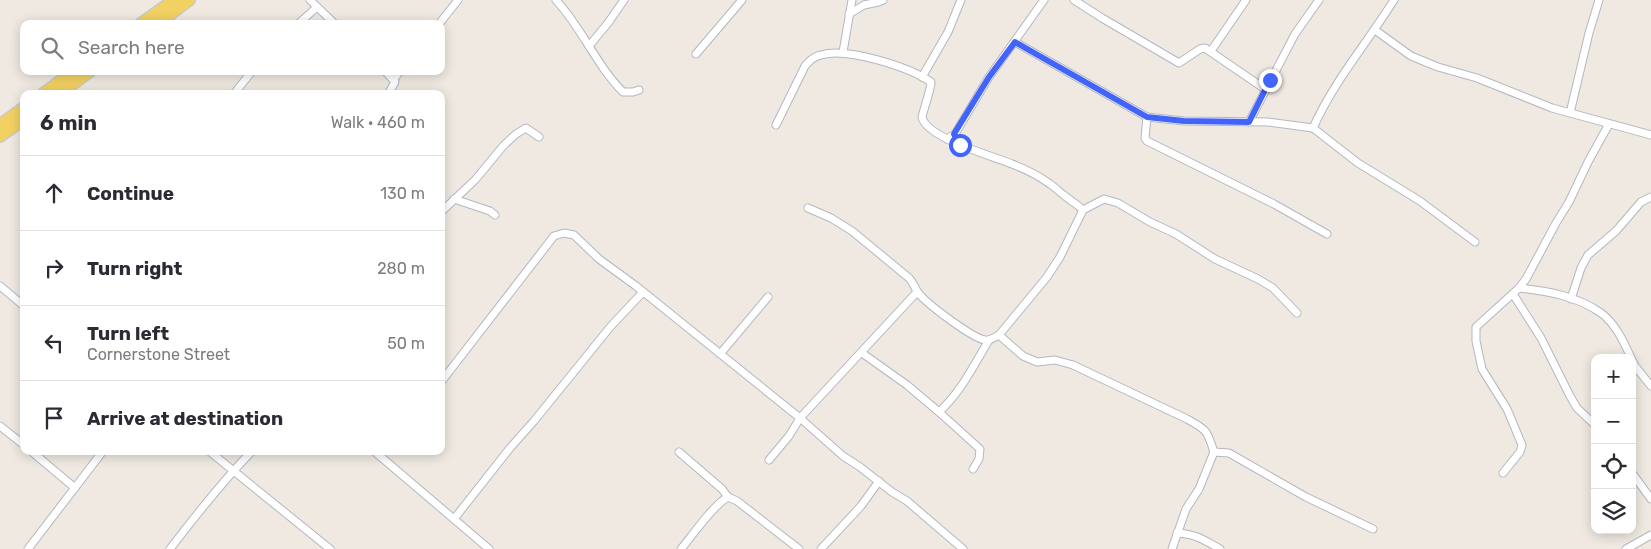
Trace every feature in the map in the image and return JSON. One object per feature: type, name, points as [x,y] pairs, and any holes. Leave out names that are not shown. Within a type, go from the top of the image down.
[{"type":"main road","points":[[146,20],[174,0]]},
{"type":"main road","points":[[162,20],[189,0]]},
{"type":"main road","points":[[48,90],[69,75]]},
{"type":"main road","points":[[64,90],[85,75]]},
{"type":"main road","points":[[0,125],[20,111]]},
{"type":"main road","points":[[0,136],[20,122]]},
{"type":"street","points":[[310,0],[331,20]]},
{"type":"street","points":[[442,20],[458,0]]},
{"type":"street","points":[[556,0],[566,11],[610,79],[622,92],[639,90]]},
{"type":"street","points":[[589,46],[624,0]]},
{"type":"street","points":[[696,54],[742,0]]},
{"type":"street","points":[[842,52],[849,14],[854,0],[864,5]]},
{"type":"street","points":[[849,14],[864,5],[883,0]]},
{"type":"street","points":[[922,77],[948,32],[962,0]]},
{"type":"street","points":[[947,139],[954,134],[984,85],[1044,0]]},
{"type":"street","points":[[1074,0],[1179,63],[1200,49],[1205,48],[1265,88]]},
{"type":"street","points":[[1211,51],[1246,0]]},
{"type":"street","points":[[1249,122],[1265,88],[1295,34],[1319,0]]},
{"type":"street","points":[[1313,128],[1341,76],[1375,30],[1394,0]]},
{"type":"street","points":[[1570,113],[1598,0]]},
{"type":"street","points":[[302,20],[317,7]]},
{"type":"street","points":[[1375,30],[1411,56],[1438,67],[1477,78],[1552,108],[1651,135]]},
{"type":"street","points":[[1015,42],[1147,117],[1184,121],[1268,122],[1313,128],[1358,163],[1420,201],[1476,242]]},
{"type":"street","points":[[776,125],[809,62],[820,55],[842,52],[890,62],[922,77],[932,84],[926,99],[922,120],[927,125],[947,139],[1012,164],[1048,182],[1065,197],[1077,203],[1083,210]]},
{"type":"street","points":[[237,90],[249,75]]},
{"type":"street","points":[[390,75],[394,79]]},
{"type":"street","points":[[390,90],[397,75]]},
{"type":"street","points":[[1147,117],[1145,138],[1147,141],[1274,204],[1326,234]]},
{"type":"street","points":[[1503,473],[1520,452],[1522,445],[1507,409],[1482,369],[1475,332],[1478,325],[1513,294],[1526,279],[1569,202],[1609,124]]},
{"type":"street","points":[[445,208],[475,180],[516,134],[526,128],[539,137]]},
{"type":"street","points":[[954,134],[960,145]]},
{"type":"street","points":[[1571,299],[1580,268],[1588,255],[1616,231],[1641,202],[1651,197]]},
{"type":"street","points":[[454,199],[490,211],[495,215]]},
{"type":"street","points":[[808,208],[831,218],[852,231],[909,278],[914,283],[917,292],[978,338],[988,340],[999,335],[1048,277],[1083,210],[1104,199],[1118,203],[1150,222],[1176,234],[1215,259],[1258,279],[1272,288],[1297,313]]},
{"type":"street","points":[[445,377],[554,236],[564,232],[574,235],[599,259],[800,418],[843,456],[907,501],[963,549]]},
{"type":"street","points":[[0,286],[20,303]]},
{"type":"street","points":[[1519,288],[1558,294],[1592,308],[1603,315],[1620,336],[1629,354]]},
{"type":"street","points":[[454,519],[611,326],[643,292]]},
{"type":"street","points":[[768,460],[789,436],[800,418],[917,292]]},
{"type":"street","points":[[1513,294],[1541,338],[1577,408],[1591,421]]},
{"type":"street","points":[[720,354],[768,297]]},
{"type":"street","points":[[999,335],[1023,356],[1037,362],[1055,360],[1074,365],[1200,426],[1208,433],[1214,452],[1199,489],[1186,509],[1172,549]]},
{"type":"street","points":[[938,412],[948,404],[970,374],[988,340]]},
{"type":"street","points":[[862,353],[908,385],[980,449],[979,459],[973,469]]},
{"type":"street","points":[[1636,367],[1651,386]]},
{"type":"street","points":[[0,426],[20,442]]},
{"type":"street","points":[[679,452],[722,489],[728,497],[737,501],[799,549]]},
{"type":"street","points":[[1214,452],[1229,453],[1306,497],[1373,529]]},
{"type":"street","points":[[36,455],[75,488]]},
{"type":"street","points":[[28,549],[99,455]]},
{"type":"street","points":[[213,455],[330,549]]},
{"type":"street","points":[[170,549],[248,455]]},
{"type":"street","points":[[380,455],[489,549]]},
{"type":"street","points":[[1636,478],[1651,499]]},
{"type":"street","points":[[821,549],[861,506],[878,481]]},
{"type":"street","points":[[682,549],[712,512],[728,497]]},
{"type":"street","points":[[1182,520],[1190,534]]},
{"type":"street","points":[[1177,533],[1190,534],[1220,549]]},
{"type":"street","points":[[1626,549],[1651,535]]},
{"type":"route","points":[[960,145],[954,134],[973,101],[1015,42],[1147,117],[1184,121],[1249,122],[1270,80]]}]
